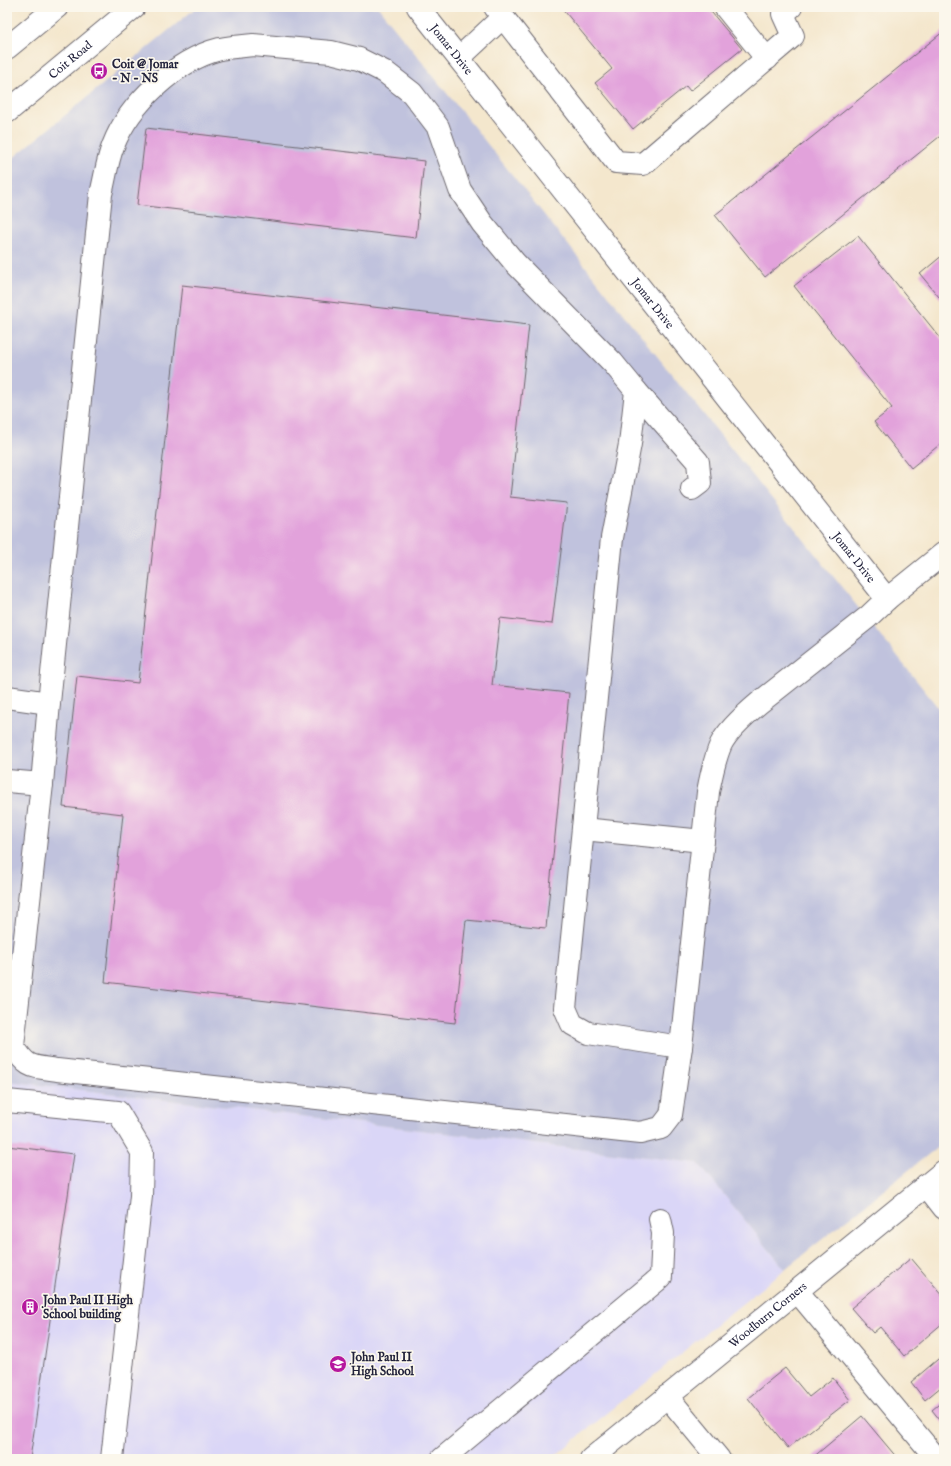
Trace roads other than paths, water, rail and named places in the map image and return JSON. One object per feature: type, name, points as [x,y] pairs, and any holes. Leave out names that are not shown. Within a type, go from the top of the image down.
[{"type":"street","points":[[7,48],[57,7]]},
{"type":"street","name":"Coit Road","points":[[7,112],[134,7]]},
{"type":"street","name":"Jomar Drive","points":[[418,7],[887,599]]},
{"type":"street","points":[[725,7],[767,59]]},
{"type":"street","points":[[459,58],[499,12],[616,162],[643,164],[793,36],[783,14],[791,7]]},
{"type":"street","points":[[32,1066],[22,1060],[13,1046],[13,1040],[42,784],[101,194],[112,147],[121,128],[150,91],[185,63],[220,49],[254,45],[331,52],[359,59],[385,72],[412,93],[438,127],[460,190],[482,223],[515,263],[613,363],[698,462],[700,483],[692,489]]},
{"type":"street","points":[[636,391],[630,444],[612,538],[565,1008],[572,1024],[588,1033],[681,1047]]},
{"type":"street","points":[[7,1063],[64,1071],[640,1133],[661,1128],[671,1115],[681,1047],[708,792],[712,769],[722,743],[741,718],[868,616],[944,552]]},
{"type":"street","points":[[7,697],[49,703]]},
{"type":"street","points":[[7,781],[42,784]]},
{"type":"street","points":[[583,829],[703,841]]},
{"type":"street","points":[[7,1101],[118,1112],[142,1152],[141,1196],[112,1459]]},
{"type":"street","name":"Woodburn Corners","points":[[591,1459],[944,1171]]},
{"type":"street","points":[[926,1185],[944,1208]]},
{"type":"street","points":[[442,1459],[661,1277],[663,1233],[660,1219]]},
{"type":"street","points":[[797,1291],[936,1459]]},
{"type":"street","points":[[667,1396],[720,1459]]},
{"type":"place","name":"Coit @ Jomar - N - NS","points":[[99,71]]},
{"type":"place","name":"John Paul II High School building","points":[[30,1307]]},
{"type":"place","name":"John Paul II High School","points":[[338,1364]]}]
